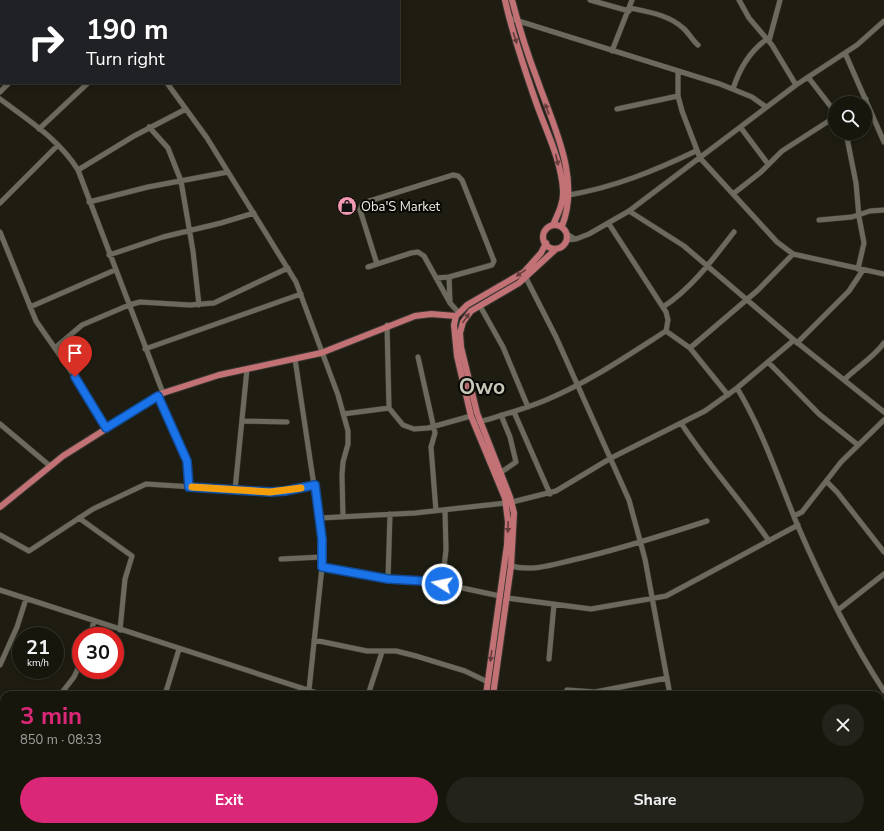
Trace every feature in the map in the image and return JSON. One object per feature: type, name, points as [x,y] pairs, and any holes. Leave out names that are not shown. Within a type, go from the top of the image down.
[{"type":"main road","points":[[505,0],[509,18],[537,105],[556,152],[561,174],[563,198],[553,225]]},
{"type":"main road","points":[[487,691],[507,545],[509,503],[471,416],[471,404],[460,333],[466,316],[526,278],[556,249],[562,247],[567,237],[562,226],[567,210],[569,195],[565,160],[512,0]]},
{"type":"main road","points":[[556,249],[550,247],[546,243],[544,232],[548,227],[553,225],[562,226]]},
{"type":"main road","points":[[494,691],[511,566],[514,522],[500,473],[480,422],[471,404],[457,356],[454,331],[458,315],[467,305],[524,272],[541,253],[546,243]]},
{"type":"main road","points":[[1,504],[50,466],[106,428],[160,395],[195,382],[246,369],[321,353],[387,325],[422,314],[458,315]]},
{"type":"street","points":[[590,0],[658,14],[676,22],[685,29],[698,45]]},
{"type":"street","points":[[612,51],[630,9],[632,0]]},
{"type":"street","points":[[739,0],[749,18],[768,40],[796,85]]},
{"type":"street","points":[[733,89],[737,76],[758,45],[768,40],[780,0]]},
{"type":"street","points":[[509,18],[733,89],[752,97],[766,107]]},
{"type":"street","points":[[567,237],[576,240],[609,224],[629,211],[796,85],[883,25]]},
{"type":"street","points":[[844,53],[865,96]]},
{"type":"street","points":[[678,71],[678,96],[696,151],[700,158],[777,242],[793,254],[884,274]]},
{"type":"street","points":[[808,77],[828,103]]},
{"type":"street","points":[[0,92],[8,84]]},
{"type":"street","points":[[39,129],[65,102],[87,84]]},
{"type":"street","points":[[168,84],[186,108],[228,172],[288,268],[301,294],[321,353],[338,395],[348,431],[348,444],[343,462],[344,517]]},
{"type":"street","points":[[617,109],[678,96]]},
{"type":"street","points":[[0,99],[58,145],[70,158],[78,170],[145,350],[160,395],[187,461],[189,487]]},
{"type":"street","points":[[78,170],[149,127],[186,108]]},
{"type":"street","points":[[872,113],[884,142]]},
{"type":"street","points":[[733,194],[792,143],[828,121]]},
{"type":"street","points":[[149,127],[168,148],[181,181],[190,231],[199,305]]},
{"type":"street","points":[[741,128],[768,164]]},
{"type":"street","points":[[320,518],[436,511],[509,503],[550,494],[611,458],[705,411],[728,395],[796,341],[849,292],[861,269],[864,243],[859,215],[856,183],[847,140]]},
{"type":"street","points":[[0,203],[58,145]]},
{"type":"street","points":[[569,195],[589,192],[646,174],[696,151]]},
{"type":"street","points":[[90,202],[228,172]]},
{"type":"street","points":[[377,264],[360,210],[363,203],[453,175],[458,176],[462,180],[494,261],[492,265],[449,277],[436,278]]},
{"type":"street","points":[[819,220],[842,218],[884,210]]},
{"type":"street","points":[[629,211],[684,246],[796,341],[884,412]]},
{"type":"street","points":[[109,255],[157,238],[190,231],[254,213]]},
{"type":"street","points":[[480,422],[528,407],[578,384],[666,331],[668,320],[662,307],[609,224]]},
{"type":"street","points":[[0,232],[36,321],[106,428]]},
{"type":"street","points":[[662,307],[683,291],[734,232]]},
{"type":"street","points":[[368,267],[418,252],[424,256],[458,315]]},
{"type":"street","points":[[690,348],[768,282],[793,254]]},
{"type":"street","points":[[55,348],[82,325],[128,305],[140,302],[199,305],[214,303],[288,268]]},
{"type":"street","points":[[30,307],[115,270]]},
{"type":"street","points":[[449,277],[450,303]]},
{"type":"street","points":[[526,278],[578,384],[629,500],[641,541],[669,691]]},
{"type":"street","points":[[145,350],[301,294]]},
{"type":"street","points":[[480,306],[502,347],[528,407]]},
{"type":"street","points":[[387,325],[389,408],[403,425],[409,428],[421,430],[471,416]]},
{"type":"street","points":[[666,331],[690,348],[728,395]]},
{"type":"street","points":[[844,380],[862,363],[873,357],[884,343]]},
{"type":"street","points":[[418,357],[434,427],[435,438],[431,447],[431,453],[436,511]]},
{"type":"street","points":[[124,631],[309,690],[322,557],[320,518],[295,359]]},
{"type":"street","points":[[768,362],[818,414],[858,445]]},
{"type":"street","points":[[235,490],[246,369]]},
{"type":"street","points":[[737,388],[757,423],[794,516],[838,610],[883,691]]},
{"type":"street","points":[[343,414],[389,408]]},
{"type":"street","points":[[514,412],[550,494]]},
{"type":"street","points":[[500,473],[516,462],[510,437],[502,415]]},
{"type":"street","points":[[794,516],[802,512],[826,481],[858,445],[884,420]]},
{"type":"street","points":[[242,421],[287,422]]},
{"type":"street","points":[[681,423],[700,453],[743,504],[769,541]]},
{"type":"street","points":[[0,424],[50,466]]},
{"type":"street","points":[[826,481],[837,492],[884,552]]},
{"type":"street","points":[[0,535],[29,551],[108,501],[146,484],[235,490],[285,491],[315,485]]},
{"type":"street","points":[[442,584],[446,550],[445,510]]},
{"type":"street","points":[[388,579],[390,514]]},
{"type":"street","points":[[79,518],[132,556],[125,579],[120,627]]},
{"type":"street","points":[[511,566],[520,569],[544,567],[641,541],[707,521]]},
{"type":"street","points":[[507,598],[582,609],[591,609],[652,599],[677,591],[798,525]]},
{"type":"street","points":[[281,558],[322,557]]},
{"type":"street","points":[[322,567],[388,579],[424,581],[500,596]]},
{"type":"street","points":[[838,610],[884,574]]},
{"type":"street","points":[[0,590],[110,627]]},
{"type":"street","points":[[0,665],[26,599]]},
{"type":"street","points":[[549,659],[554,604]]},
{"type":"street","points":[[93,627],[94,622]]},
{"type":"street","points":[[314,640],[382,652],[396,651],[464,671],[488,682]]},
{"type":"street","points":[[166,691],[179,649]]},
{"type":"street","points":[[369,691],[382,652]]},
{"type":"street","points":[[610,691],[667,678]]},
{"type":"street","points":[[63,691],[72,679]]},
{"type":"street","points":[[879,683],[884,680]]},
{"type":"street","points":[[567,690],[578,691]]},
{"type":"slow traffic","points":[[192,487],[270,492],[301,488]]},
{"type":"place","name":"Oba'S Market","points":[[347,206]]},
{"type":"district","name":"Owo","points":[[482,387]]},
{"type":"route","points":[[75,377],[106,428],[158,396],[189,465],[189,487],[270,492],[285,491],[315,485],[322,539],[322,567],[395,580],[424,581],[442,584]]}]
